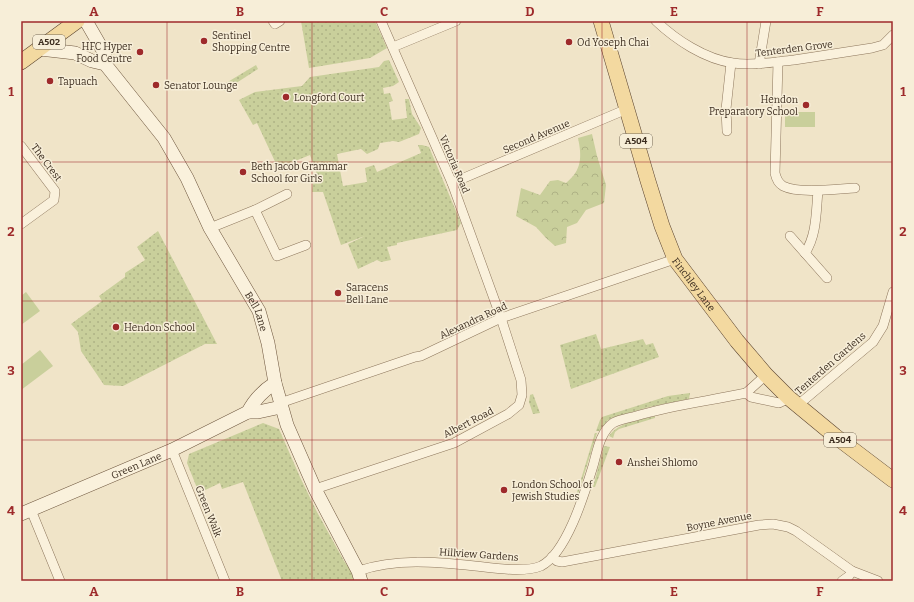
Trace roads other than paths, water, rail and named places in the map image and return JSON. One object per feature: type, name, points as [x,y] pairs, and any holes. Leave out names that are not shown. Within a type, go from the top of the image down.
[{"type":"main road","name":"A502","points":[[21,62],[77,21]]},
{"type":"main road","name":"Finchley Lane","points":[[601,21],[662,226],[675,259],[737,341],[766,375],[793,401],[835,436],[893,480]]},
{"type":"street","name":"Bell Lane","points":[[86,21],[105,54],[105,64],[164,138],[187,178],[210,228],[259,311],[268,343],[275,383],[281,405],[298,452],[315,489],[360,576]]},
{"type":"street","points":[[273,21],[275,24],[280,21]]},
{"type":"street","name":"Victoria Road","points":[[381,21],[452,183],[501,318]]},
{"type":"street","points":[[393,47],[456,21]]},
{"type":"street","name":"Tenterden Grove","points":[[656,21],[667,31],[693,49],[731,63],[758,64],[778,62],[878,47],[883,45],[893,36]]},
{"type":"street","points":[[758,64],[766,21]]},
{"type":"street","points":[[40,49],[75,53],[92,61],[105,64]]},
{"type":"street","points":[[778,62],[774,173],[776,178],[782,185],[790,188],[818,191],[855,188]]},
{"type":"street","points":[[728,131],[726,109],[731,63]]},
{"type":"street","name":"Second Avenue","points":[[452,183],[627,109]]},
{"type":"street","name":"The Crest","points":[[21,146],[55,191],[54,200],[21,224]]},
{"type":"street","points":[[805,253],[813,237],[818,191]]},
{"type":"street","points":[[210,228],[255,210],[287,194]]},
{"type":"street","points":[[255,210],[277,256],[306,245]]},
{"type":"street","points":[[790,236],[827,278]]},
{"type":"street","name":"Alexandra Road","points":[[281,405],[421,356],[501,318],[675,259]]},
{"type":"street","name":"Tenterden Gardens","points":[[793,401],[873,342],[883,326],[893,292]]},
{"type":"street","name":"Albert Road","points":[[315,489],[454,443],[508,414],[518,405],[522,400],[523,388],[501,318]]},
{"type":"street","points":[[766,375],[746,393],[751,397],[779,403],[793,401]]},
{"type":"street","name":"Green Lane","points":[[248,412],[252,404],[275,383]]},
{"type":"street","name":"Hillview Gardens","points":[[360,576],[377,566],[419,561],[497,568],[530,568],[539,566],[552,557],[574,522],[600,442],[609,427],[619,421],[651,411],[746,393]]},
{"type":"street","name":"Green Lane","points":[[26,512],[172,450],[248,412],[258,412],[281,405]]},
{"type":"street","name":"Green Walk","points":[[172,450],[225,581]]},
{"type":"street","points":[[26,512],[60,581]]},
{"type":"street","name":"Boyne Avenue","points":[[552,557],[557,562],[562,562],[759,525],[773,524],[781,525],[796,531],[852,570],[878,581]]},
{"type":"street","points":[[842,581],[849,576],[852,570]]},
{"type":"place","name":"Sentinel Shopping Centre","points":[[204,41]]},
{"type":"place","name":"Od Yoseph Chai","points":[[569,42]]},
{"type":"place","name":"HFC Hyper Food Centre","points":[[140,52]]},
{"type":"place","name":"Tapuach","points":[[50,81]]},
{"type":"place","name":"Senator Lounge","points":[[156,85]]},
{"type":"place","name":"Longford Court","points":[[286,97]]},
{"type":"place","name":"Hendon Preparatory School","points":[[806,105]]},
{"type":"place","name":"Beth Jacob Grammar School for Girls","points":[[243,172]]},
{"type":"place","name":"Saracens Bell Lane","points":[[338,293]]},
{"type":"place","name":"Hendon School","points":[[116,327]]},
{"type":"place","name":"Anshei Shlomo","points":[[619,462]]},
{"type":"place","name":"London School of Jewish Studies","points":[[504,490]]}]
